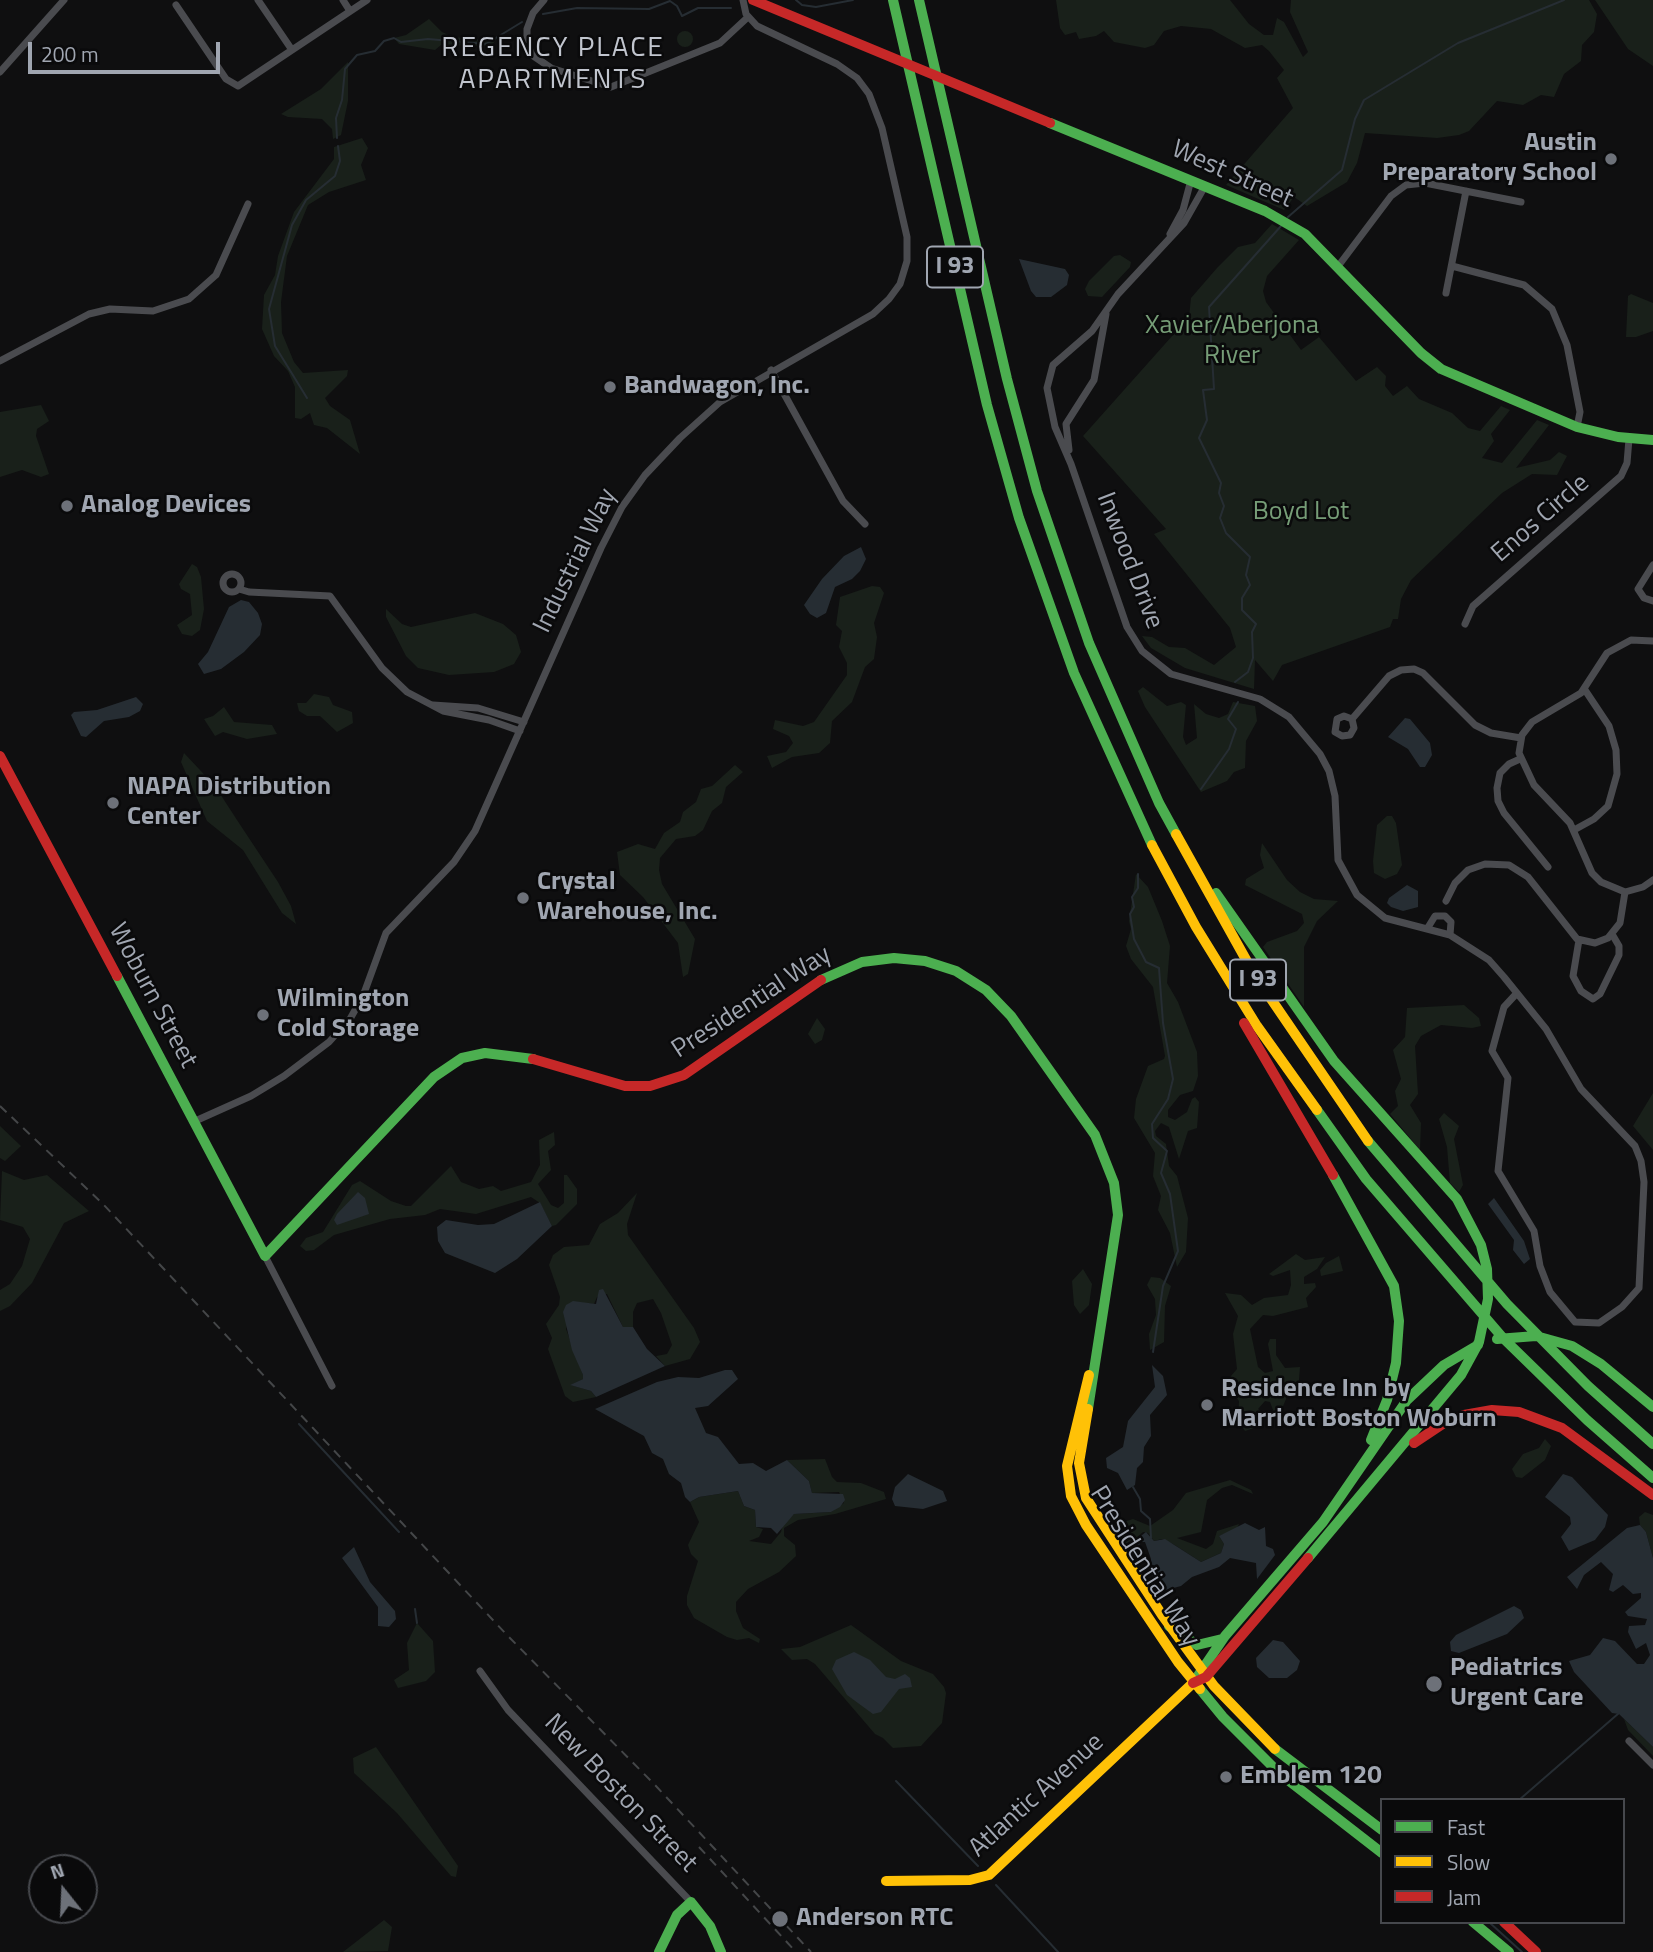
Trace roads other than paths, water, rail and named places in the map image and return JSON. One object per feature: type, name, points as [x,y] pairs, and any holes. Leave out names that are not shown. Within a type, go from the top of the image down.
[{"type":"main road","name":"West Street","points":[[753,0],[1191,180],[1285,222],[1305,234],[1339,265],[1422,353],[1441,369],[1577,427],[1629,439],[1653,440]]},
{"type":"main road","points":[[884,0],[904,48]]},
{"type":"main road","name":"I 93","points":[[893,0],[987,405],[1041,585],[1074,673],[1121,780],[1168,875],[1220,967],[1317,1114],[1425,1251],[1536,1371],[1653,1478]]},
{"type":"main road","name":"I 93","points":[[919,0],[1015,410],[1047,524],[1085,633],[1127,734],[1190,861],[1279,1013],[1386,1164],[1515,1312],[1653,1444]]},
{"type":"main road","name":"Woburn Street","points":[[0,756],[265,1256]]},
{"type":"main road","points":[[1190,861],[1220,898],[1323,1046],[1437,1172],[1457,1199],[1475,1231],[1487,1269],[1487,1306],[1479,1342],[1461,1375],[1385,1470],[1203,1673]]},
{"type":"main road","name":"Presidential Way","points":[[265,1256],[434,1077],[455,1061],[477,1054],[503,1054],[558,1064],[625,1086],[661,1084],[684,1075],[837,971],[872,960],[909,958],[956,971],[993,996],[1011,1016],[1101,1146],[1114,1183],[1118,1222],[1079,1463],[1081,1484],[1098,1519],[1203,1673],[1260,1736],[1380,1829]]},
{"type":"main road","points":[[1220,967],[1242,1021],[1379,1254],[1394,1286],[1399,1321],[1393,1379],[1380,1420],[1349,1485]]},
{"type":"main road","points":[[1203,1673],[1226,1636],[1308,1542],[1392,1421],[1420,1386],[1455,1357],[1485,1342],[1517,1336],[1554,1339],[1578,1349],[1653,1407]]},
{"type":"main road","name":"Presidential Way","points":[[1097,1349],[1069,1450],[1067,1470],[1069,1490],[1086,1525],[1193,1683],[1256,1752],[1380,1852]]},
{"type":"main road","points":[[1385,1470],[1417,1441],[1444,1423],[1471,1413],[1506,1410],[1556,1424],[1653,1495]]},
{"type":"main road","points":[[1169,1626],[1186,1640],[1200,1645],[1214,1643],[1226,1636]]},
{"type":"main road","name":"Atlantic Avenue","points":[[886,1881],[974,1880],[989,1875],[1203,1673]]},
{"type":"main road","points":[[1330,1814],[1340,1800]]},
{"type":"main road","points":[[659,1952],[677,1915],[691,1902]]},
{"type":"main road","name":"New Boston Street","points":[[691,1902],[710,1926],[721,1952]]},
{"type":"main road","points":[[1475,1924],[1509,1952]]},
{"type":"main road","points":[[1506,1924],[1536,1952]]},
{"type":"street","points":[[0,72],[64,0]]},
{"type":"street","points":[[258,0],[292,50]]},
{"type":"street","points":[[343,0],[350,11]]},
{"type":"street","points":[[176,5],[226,79],[236,86],[367,0]]},
{"type":"street","points":[[544,0],[533,13],[527,29],[526,40],[532,55],[551,68],[611,87],[720,43],[748,17],[743,0]]},
{"type":"street","name":"Industrial Way","points":[[193,1122],[275,1082],[319,1051],[344,1027],[363,996],[386,933],[439,879],[467,844],[601,548],[629,497],[663,456],[702,417],[729,396],[882,307],[901,281],[908,250],[882,128],[867,90],[845,69],[761,28],[748,17]]},
{"type":"street","name":"Inwood Drive","points":[[1170,235],[1183,210],[1191,180]]},
{"type":"street","points":[[1339,265],[1400,188],[1425,183],[1521,202]]},
{"type":"street","name":"Inwood Drive","points":[[1205,186],[1184,223],[1170,235],[1083,340],[1054,363],[1048,377],[1049,406],[1127,626],[1138,645],[1154,663],[1171,674],[1260,699],[1290,717],[1320,754],[1331,776],[1336,801],[1336,850],[1352,889],[1382,916],[1450,935],[1484,956],[1517,993],[1549,1034],[1581,1089],[1632,1142],[1643,1165],[1639,1288],[1622,1307],[1599,1323],[1575,1322],[1550,1292],[1540,1266],[1534,1231],[1497,1171],[1508,1078],[1492,1051],[1504,1007],[1517,993]]},
{"type":"street","points":[[1446,293],[1466,191]]},
{"type":"street","points":[[0,361],[89,314],[110,309],[153,311],[189,299],[216,275],[248,204]]},
{"type":"street","points":[[1452,266],[1524,285],[1552,309],[1567,345],[1579,407],[1577,427]]},
{"type":"street","name":"Inwood Drive","points":[[1071,464],[1066,425],[1094,380],[1107,310]]},
{"type":"street","points":[[771,370],[843,501],[865,524]]},
{"type":"street","name":"Enos Circle","points":[[1465,624],[1473,606],[1621,475],[1628,463],[1629,439]]},
{"type":"street","points":[[1653,565],[1638,587],[1642,597],[1653,601]]},
{"type":"street","points":[[239,589],[249,592],[330,596],[393,680],[443,711],[489,720],[520,731]]},
{"type":"street","points":[[1653,641],[1635,640],[1614,648],[1601,660],[1585,690],[1567,704],[1535,719],[1521,738],[1520,759],[1534,785],[1559,808],[1574,831],[1597,878],[1609,888],[1625,892],[1643,887],[1653,880]]},
{"type":"street","points":[[1352,719],[1389,676],[1398,671],[1414,669],[1423,673],[1475,725],[1491,733],[1521,738]]},
{"type":"street","points":[[1574,831],[1594,819],[1608,806],[1617,774],[1616,750],[1609,726],[1585,690]]},
{"type":"street","points":[[432,705],[478,708],[524,722]]},
{"type":"street","points":[[1520,759],[1509,764],[1500,773],[1498,801],[1504,813],[1548,867]]},
{"type":"street","points":[[1446,901],[1455,883],[1468,870],[1485,864],[1509,865],[1528,877],[1579,940],[1595,943],[1612,934],[1624,911],[1625,892]]},
{"type":"street","name":"Inwood Drive","points":[[1427,929],[1435,916],[1444,915],[1451,922],[1450,935]]},
{"type":"street","points":[[1579,940],[1573,976],[1581,991],[1593,999],[1600,994],[1619,955],[1619,946],[1612,934]]},
{"type":"street","points":[[265,1256],[332,1386]]},
{"type":"street","points":[[1151,1622],[1162,1615]]},
{"type":"street","name":"New Boston Street","points":[[480,1671],[508,1710],[691,1902]]},
{"type":"street","points":[[1629,1741],[1653,1765]]},
{"type":"waterway","points":[[796,0],[802,5],[816,7],[853,0]]},
{"type":"waterway","points":[[1288,217],[1342,170],[1355,119],[1364,100],[1458,43],[1564,0]]},
{"type":"waterway","points":[[543,14],[577,8],[649,9],[670,1],[677,6],[682,16],[698,8],[731,8]]},
{"type":"waterway","points":[[337,138],[336,118],[342,100],[345,69],[357,55],[375,51],[384,41],[394,38],[401,42],[428,39],[486,44],[522,22]]},
{"type":"waterway","points":[[307,398],[275,346],[269,309],[292,225],[306,200],[335,176],[340,161],[338,146]]},
{"type":"waterway","points":[[1235,682],[1248,672],[1253,658],[1252,632],[1256,624],[1242,610],[1242,598],[1250,585],[1246,575],[1250,557],[1226,533],[1220,518],[1224,506],[1219,493],[1221,483],[1199,438],[1207,420],[1203,390],[1214,389],[1209,307],[1281,226]]},
{"type":"waterway","points":[[1201,789],[1229,749],[1236,729],[1228,719],[1238,702]]},
{"type":"waterway","points":[[1138,874],[1138,888],[1132,897],[1134,907],[1130,914],[1134,939],[1146,962],[1159,968],[1163,1023],[1173,1079],[1168,1099],[1152,1124],[1153,1138],[1167,1151],[1161,1173],[1170,1194],[1178,1251],[1163,1286],[1153,1352]]},
{"type":"waterway","points":[[299,1424],[399,1532]]},
{"type":"waterway","points":[[1133,1487],[1140,1499],[1141,1511],[1150,1519],[1151,1538]]},
{"type":"waterway","points":[[415,1609],[417,1623]]},
{"type":"waterway","points":[[1521,1798],[1619,1713]]},
{"type":"waterway","points":[[896,1781],[978,1866]]},
{"type":"waterway","points":[[996,1885],[1058,1952]]},
{"type":"waterway","points":[[1491,1924],[1522,1952]]},
{"type":"railway","points":[[0,1106],[103,1204],[506,1634],[655,1785],[811,1952]]},
{"type":"railway","points":[[699,1847],[796,1952]]},
{"type":"place","name":"Austin Preparatory School","points":[[1611,159]]},
{"type":"place","name":"Bandwagon, Inc.","points":[[610,387]]},
{"type":"place","name":"Analog Devices","points":[[67,506]]},
{"type":"place","name":"NAPA Distribution Center","points":[[113,803]]},
{"type":"place","name":"Crystal Warehouse, Inc.","points":[[523,898]]},
{"type":"place","name":"Wilmington Cold Storage","points":[[263,1015]]},
{"type":"place","name":"Residence Inn by Marriott Boston Woburn","points":[[1207,1405]]},
{"type":"place","name":"Pediatrics Urgent Care","points":[[1434,1684]]},
{"type":"place","name":"Emblem 120","points":[[1226,1777]]},
{"type":"place","name":"Anderson RTC","points":[[780,1919]]},
{"type":"district","name":"REGENCY PLACE APARTMENTS","points":[[553,65]]},
{"type":"park label","name":"Xavier/Aberjona River","points":[[1232,342]]},
{"type":"park label","name":"Boyd Lot","points":[[1301,513]]}]
